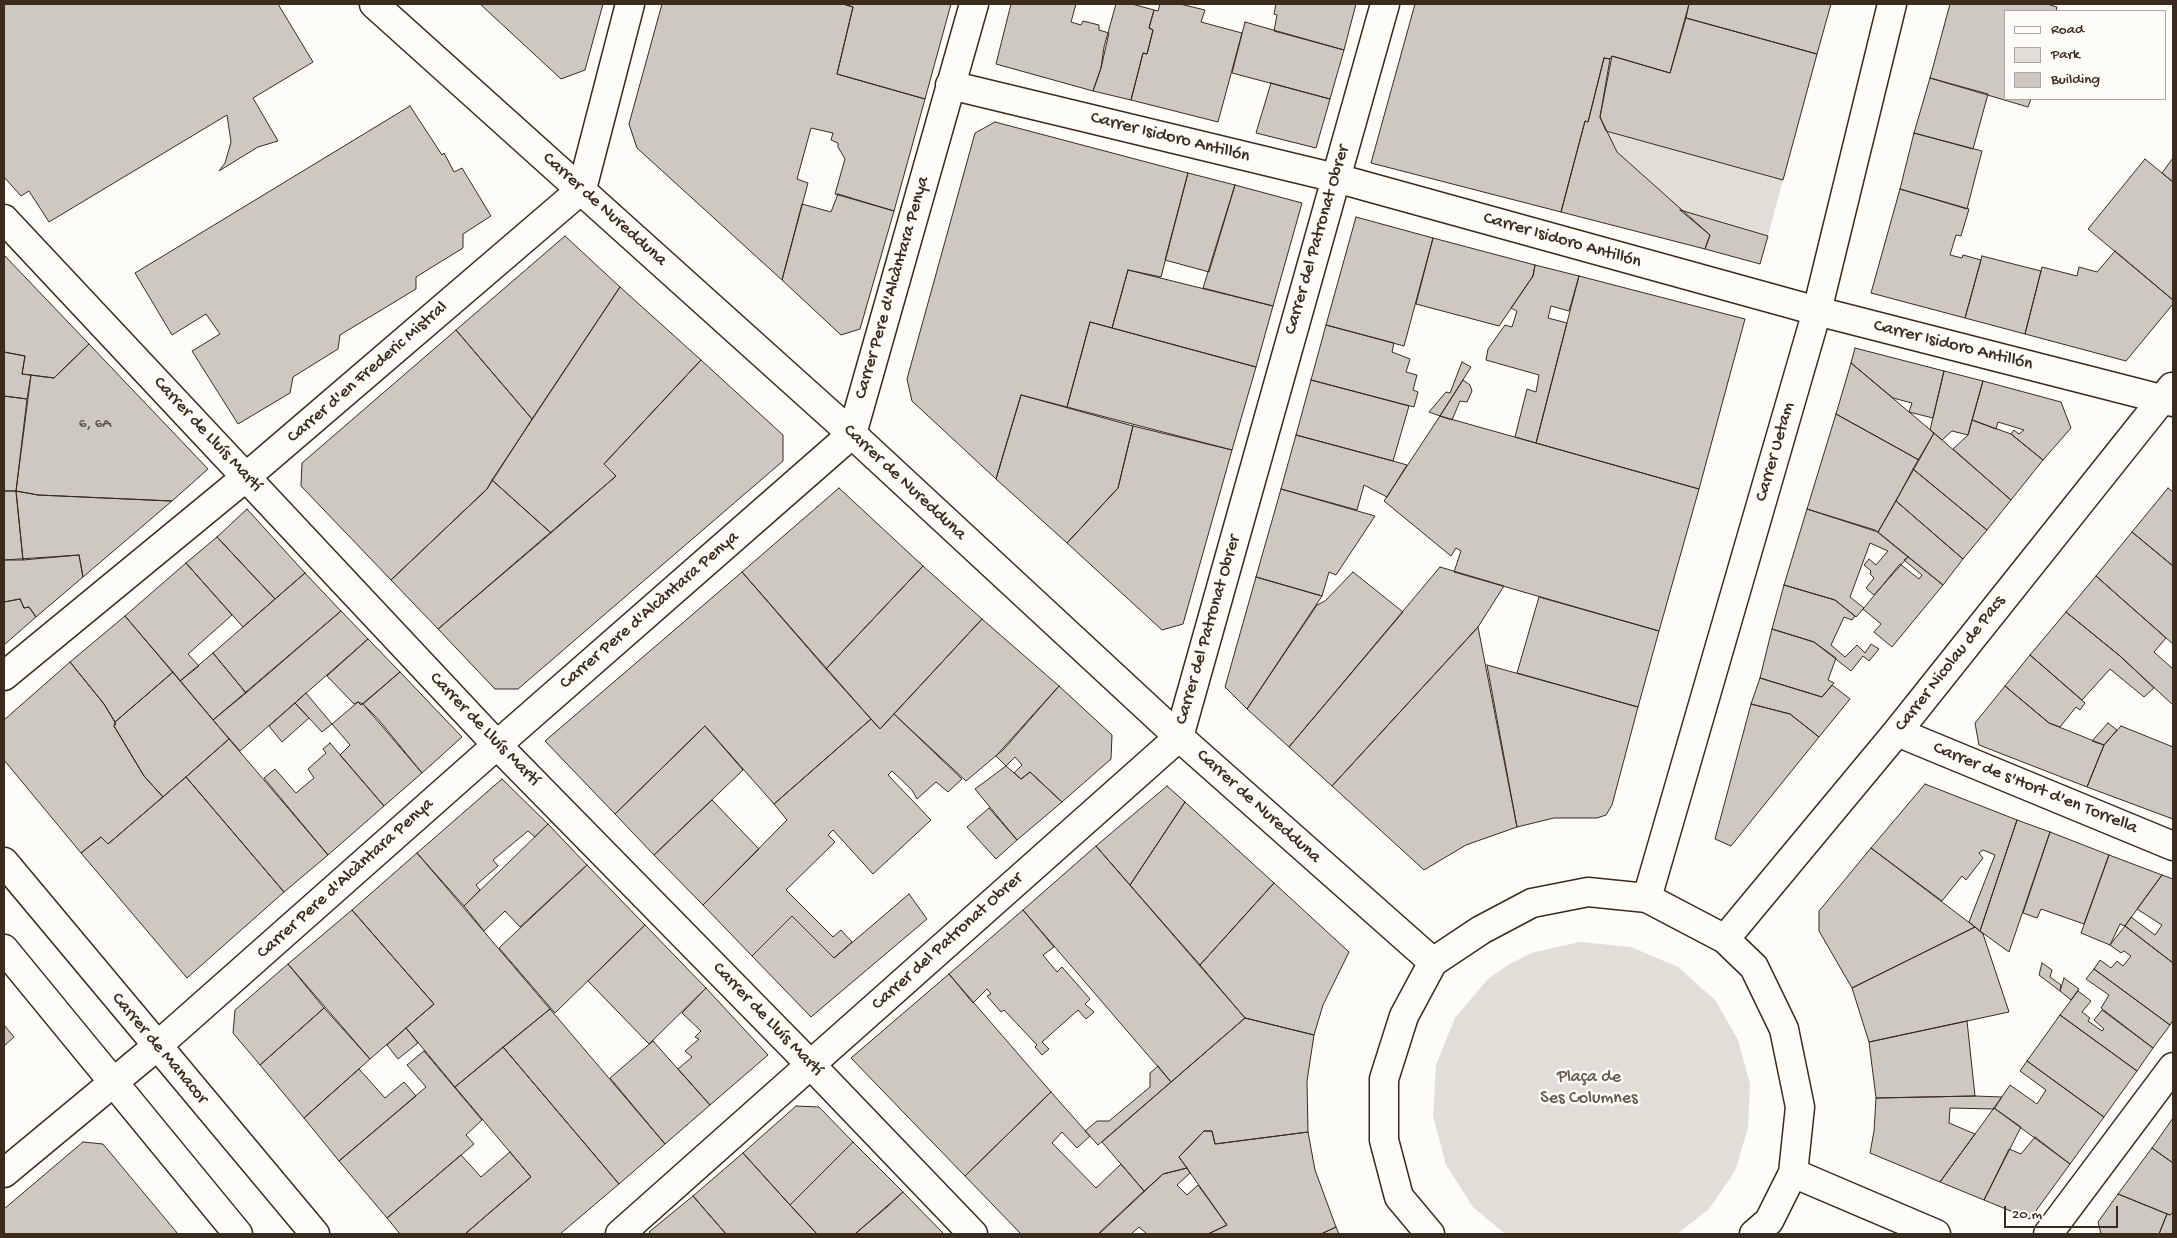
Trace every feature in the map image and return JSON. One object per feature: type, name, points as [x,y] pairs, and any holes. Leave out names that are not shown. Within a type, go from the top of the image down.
[{"type":"street","name":"Carrer de Nuredduna","points":[[374,4],[852,434],[1179,737],[1433,962]]},
{"type":"street","points":[[582,190],[630,4]]},
{"type":"street","name":"Carrer Pere d'Alcàntara Penya","points":[[4,1173],[156,1047],[852,434],[974,4]]},
{"type":"street","name":"Carrer del Patronat Obrer","points":[[620,1234],[1179,737],[1384,4]]},
{"type":"street","name":"Carrer Uetam","points":[[1647,898],[1816,311],[1892,4]]},
{"type":"street","name":"Carrer Isidoro Antillón","points":[[950,85],[1336,178],[1816,311],[2169,396]]},
{"type":"street","name":"Carrer d'en Frederic Mistral","points":[[4,676],[246,477],[582,190]]},
{"type":"street","name":"Carrer de Lluís Martí","points":[[4,219],[497,745],[811,1065],[973,1234]]},
{"type":"street","name":"Carrer Nicolau de Pacs","points":[[1725,939],[1897,732],[2169,396]]},
{"type":"street","name":"Carrer de s'Hort d'en Torrella","points":[[1897,732],[2173,846]]},
{"type":"street","name":"Carrer de Manacor","points":[[4,862],[156,1047],[315,1234]]},
{"type":"street","points":[[1430,1234],[1399,1197],[1384,1140],[1384,1079],[1404,1016],[1433,962],[1480,930],[1532,903],[1588,892],[1647,898],[1725,939],[1754,967],[1784,1029],[1800,1107],[1793,1173],[1769,1221],[1754,1234]]},
{"type":"street","points":[[4,949],[112,1083],[238,1234]]},
{"type":"street","points":[[2048,1234],[2173,1067]]},
{"type":"street","points":[[1793,1173],[1936,1234]]},
{"type":"green space","points":[[1606,131],[1783,180],[1768,236],[1680,210],[1617,152]]},
{"type":"green space","name":"Plaça de Ses Columnes","points":[[1580,942],[1631,947],[1678,967],[1716,1001],[1738,1040],[1750,1084],[1748,1128],[1735,1171],[1709,1209],[1677,1234],[1505,1234],[1473,1207],[1446,1165],[1433,1116],[1436,1065],[1455,1018],[1488,979],[1508,965],[1531,953]]},
{"type":"building","points":[[4,4],[278,4],[313,62],[253,98],[278,141],[258,147],[219,171],[225,163],[231,142],[227,115],[49,222],[29,191],[21,196],[4,177]]},
{"type":"building","points":[[480,4],[603,4],[585,70],[561,79]]},
{"type":"building","points":[[662,4],[843,4],[853,7],[837,74],[925,99],[894,211],[835,194],[845,159],[838,147],[838,143],[831,140],[833,133],[811,128],[797,179],[808,183],[782,280],[637,148],[629,124]]},
{"type":"building","points":[[843,4],[951,4],[925,99],[837,74],[853,7]]},
{"type":"building","points":[[1011,4],[1076,4],[1071,22],[1081,25],[1083,21],[1099,25],[1099,30],[1109,33],[1101,68],[1093,91],[996,64]]},
{"type":"building","points":[[1116,4],[1132,4],[1154,10],[1149,28],[1153,30],[1147,54],[1143,53],[1131,100],[1093,91],[1101,68],[1104,47]]},
{"type":"building","points":[[1160,4],[1180,4],[1205,10],[1201,22],[1242,33],[1218,122],[1131,100],[1143,53],[1147,54],[1153,30],[1149,28],[1154,10],[1158,11]]},
{"type":"building","points":[[1276,4],[1356,4],[1344,50],[1274,31],[1277,15],[1274,14]]},
{"type":"building","points":[[1415,4],[1689,4],[1670,73],[1612,56],[1610,59],[1604,58],[1588,122],[1585,121],[1561,212],[1371,163]]},
{"type":"building","points":[[1689,4],[1831,4],[1817,54],[1686,18]]},
{"type":"building","points":[[1950,4],[2047,4],[2057,7],[2056,10],[2004,10],[2004,100],[1930,78]]},
{"type":"building","points":[[1686,18],[1817,54],[1783,180],[1606,131],[1600,117],[1612,56],[1670,73]]},
{"type":"building","points":[[1245,22],[1344,50],[1330,99],[1232,73]]},
{"type":"building","points":[[1604,58],[1610,59],[1600,117],[1617,152],[1710,235],[1705,249],[1561,212],[1585,121],[1588,122]]},
{"type":"building","points":[[1930,78],[1988,94],[1973,149],[1914,133]]},
{"type":"building","points":[[1271,83],[1330,99],[1316,148],[1256,133]]},
{"type":"building","points":[[2004,100],[2031,100],[2028,107]]},
{"type":"building","points":[[410,106],[442,155],[444,153],[454,172],[462,168],[491,216],[463,234],[463,248],[416,277],[416,289],[340,335],[338,349],[293,377],[290,393],[238,424],[192,351],[220,334],[206,314],[172,335],[135,273]]},
{"type":"building","points":[[995,122],[1188,173],[1161,277],[1128,270],[1112,328],[1090,322],[1067,407],[1021,395],[996,479],[912,401],[907,379],[975,133]]},
{"type":"building","points":[[1914,133],[1982,151],[1967,209],[1900,189]]},
{"type":"building","points":[[2173,158],[2173,182],[2162,173]]},
{"type":"building","points":[[2145,159],[2173,182],[2173,300],[2088,229]]},
{"type":"building","points":[[1188,173],[1235,185],[1209,272],[1165,260]]},
{"type":"building","points":[[1235,185],[1302,203],[1273,306],[1203,288]]},
{"type":"building","points":[[1900,189],[1969,209],[1961,236],[1956,235],[1950,255],[1962,258],[1963,255],[1981,260],[1965,318],[1871,293]]},
{"type":"building","points":[[838,194],[894,211],[860,329],[841,335],[782,280],[802,204],[831,212]]},
{"type":"building","points":[[1680,210],[1768,236],[1760,264],[1705,249],[1710,235]]},
{"type":"building","points":[[1356,217],[1433,238],[1404,346],[1326,325]]},
{"type":"building","points":[[565,236],[620,287],[532,419],[456,330]]},
{"type":"building","points":[[1433,238],[1535,265],[1533,276],[1499,326],[1416,304]]},
{"type":"building","points":[[2115,251],[2173,300],[2173,304],[2126,361],[2025,334],[2042,267],[2077,276],[2079,267],[2097,272]]},
{"type":"building","points":[[4,255],[89,344],[54,378],[22,374],[25,356],[4,352]]},
{"type":"building","points":[[1982,256],[2041,271],[2025,334],[1965,318]]},
{"type":"building","points":[[1535,265],[1579,276],[1569,311],[1551,306],[1548,318],[1567,323],[1536,443],[1515,437],[1527,389],[1536,392],[1539,375],[1486,360],[1488,349],[1505,325],[1512,327],[1517,311],[1511,308],[1533,276]]},
{"type":"building","points":[[1128,270],[1273,306],[1256,367],[1112,328]]},
{"type":"building","points":[[1579,276],[1745,319],[1699,489],[1536,443]]},
{"type":"building","points":[[620,287],[701,360],[604,464],[616,476],[551,533],[492,480]]},
{"type":"building","points":[[1090,322],[1256,367],[1232,450],[1067,407]]},
{"type":"building","points":[[1326,325],[1394,343],[1392,352],[1410,359],[1406,372],[1417,375],[1413,390],[1418,392],[1414,407],[1311,380]]},
{"type":"building","points":[[456,330],[532,419],[487,489],[391,580],[301,486],[302,463]]},
{"type":"building","points":[[89,344],[208,469],[172,501],[38,495],[16,491],[31,375],[54,378]]},
{"type":"building","points":[[1855,348],[1944,371],[1933,418],[1909,412],[1912,403],[1893,398],[1851,363]]},
{"type":"building","points":[[4,352],[25,356],[22,374],[31,375],[27,399],[4,396]]},
{"type":"building","points":[[701,360],[783,435],[783,461],[518,689],[495,689],[438,629],[616,476],[604,464]]},
{"type":"building","points":[[1462,362],[1471,367],[1440,416],[1429,412],[1446,392],[1450,393]]},
{"type":"building","points":[[1851,363],[1934,433],[1919,460],[1836,414]]},
{"type":"building","points":[[1944,371],[1983,381],[1968,435],[1952,431],[1942,440],[1930,430]]},
{"type":"building","points":[[1311,380],[1409,406],[1393,461],[1296,435]]},
{"type":"building","points":[[1463,380],[1470,385],[1472,391],[1467,402],[1460,401],[1452,420],[1440,416]]},
{"type":"building","points":[[1983,381],[2061,402],[2071,428],[2043,460],[2011,434],[2014,430],[2019,434],[2024,430],[1998,422],[1996,429],[1972,420]]},
{"type":"building","points":[[1021,395],[1133,426],[1118,488],[1067,543],[996,479]]},
{"type":"building","points":[[4,396],[27,399],[16,491],[4,491]]},
{"type":"building","points":[[1836,414],[1919,460],[1878,532],[1807,509]]},
{"type":"building","points":[[1440,416],[1699,489],[1659,631],[1454,572],[1461,551],[1456,548],[1451,556],[1384,501]]},
{"type":"building","points":[[1972,420],[2011,434],[2043,460],[2011,500],[1953,449],[1968,435]]},
{"type":"building","points":[[1133,426],[1232,450],[1183,624],[1162,630],[1067,543],[1118,488]]},
{"type":"building","points":[[1934,433],[2011,500],[1987,530],[1913,469]]},
{"type":"building","points":[[1296,435],[1407,465],[1387,497],[1364,485],[1357,510],[1281,489]]},
{"type":"building","points":[[1913,469],[1987,530],[1963,559],[1896,501]]},
{"type":"building","points":[[492,480],[551,533],[438,629],[391,580],[487,489]]},
{"type":"building","points":[[839,488],[923,566],[826,669],[742,572]]},
{"type":"building","points":[[2168,488],[2173,492],[2173,566],[2132,532]]},
{"type":"building","points":[[1281,489],[1375,516],[1336,575],[1329,572],[1322,596],[1256,577]]},
{"type":"building","points":[[4,491],[16,491],[23,560],[4,560]]},
{"type":"building","points":[[16,491],[38,495],[172,501],[83,577],[79,555],[23,560]]},
{"type":"building","points":[[1896,501],[1963,559],[1943,585],[1878,532]]},
{"type":"building","points":[[247,509],[305,573],[275,599],[217,537]]},
{"type":"building","points":[[1807,509],[1875,530],[1908,557],[1874,595],[1866,588],[1874,578],[1870,574],[1871,571],[1864,565],[1869,559],[1876,565],[1888,551],[1870,543],[1850,597],[1864,608],[1856,617],[1835,600],[1784,585]]},
{"type":"building","points":[[2132,532],[2173,566],[2173,644],[2096,576]]},
{"type":"building","points":[[217,537],[275,599],[243,627],[186,563]]},
{"type":"building","points":[[79,555],[83,577],[36,617],[29,607],[24,608],[20,599],[4,602],[4,560]]},
{"type":"building","points":[[1908,557],[1943,585],[1892,647],[1874,632],[1881,624],[1863,609],[1900,564],[1919,579],[1922,575],[1904,560]]},
{"type":"building","points":[[186,563],[232,615],[188,654],[199,666],[180,681],[125,616]]},
{"type":"building","points":[[923,566],[982,619],[880,729],[826,669]]},
{"type":"building","points":[[1440,567],[1504,586],[1478,627],[1332,786],[1289,747]]},
{"type":"building","points":[[742,572],[871,719],[774,804],[705,726],[615,814],[545,741]]},
{"type":"building","points":[[1353,572],[1403,612],[1289,747],[1247,709],[1317,605],[1325,601]]},
{"type":"building","points":[[305,573],[341,611],[246,693],[213,653]]},
{"type":"building","points":[[2096,576],[2166,638],[2154,652],[2173,669],[2173,705],[2120,656],[2066,612]]},
{"type":"building","points":[[1256,577],[1322,596],[1247,709],[1225,687]]},
{"type":"building","points":[[1784,585],[1835,600],[1855,616],[1852,620],[1844,617],[1831,645],[1845,657],[1857,645],[1865,653],[1871,644],[1879,649],[1869,661],[1863,656],[1851,671],[1814,642],[1772,629]]},
{"type":"building","points":[[1539,597],[1659,631],[1638,707],[1517,673]]},
{"type":"building","points":[[20,599],[24,608],[29,607],[36,617],[4,645],[4,602]]},
{"type":"building","points":[[341,611],[368,639],[240,751],[213,720]]},
{"type":"building","points":[[2066,612],[2120,656],[2154,688],[2144,697],[2110,669],[2082,700],[2030,655]]},
{"type":"building","points":[[125,616],[173,672],[115,722],[104,704],[70,662]]},
{"type":"building","points":[[982,619],[1059,686],[1004,749],[966,781],[894,714]]},
{"type":"building","points":[[1478,627],[1517,827],[1466,845],[1424,870],[1332,786]]},
{"type":"building","points":[[1772,629],[1814,642],[1836,658],[1828,680],[1834,683],[1822,697],[1760,678]]},
{"type":"building","points":[[368,639],[400,672],[361,705],[358,702],[354,704],[327,676]]},
{"type":"building","points":[[213,653],[246,693],[213,720],[180,681]]},
{"type":"building","points":[[2030,655],[2085,703],[2080,710],[2076,707],[2060,727],[2049,723],[2005,686]]},
{"type":"building","points":[[70,662],[104,704],[116,724],[114,726],[144,776],[163,797],[108,844],[101,837],[81,853],[4,760],[4,720]]},
{"type":"building","points":[[1487,665],[1638,707],[1612,805],[1606,815],[1597,818],[1554,818],[1517,827]]},
{"type":"building","points":[[173,672],[229,739],[163,797],[144,776],[114,726],[115,722]]},
{"type":"building","points":[[400,672],[462,737],[422,773],[363,704]]},
{"type":"building","points":[[1760,678],[1822,697],[1832,685],[1850,699],[1819,737],[1790,714],[1751,704]]},
{"type":"building","points":[[1059,686],[1112,735],[1111,759],[1062,802],[1030,772],[1021,779],[1014,773],[1022,765],[1015,757],[1006,766],[996,756]]},
{"type":"building","points":[[2005,686],[2049,723],[2104,745],[2087,787],[1979,745],[1975,723]]},
{"type":"building","points":[[306,693],[332,724],[322,732],[295,703]]},
{"type":"building","points":[[358,702],[363,704],[378,719],[422,773],[384,806],[340,755],[350,745],[332,724]]},
{"type":"building","points":[[295,703],[309,718],[282,742],[269,726]]},
{"type":"building","points":[[1751,704],[1790,714],[1819,737],[1731,846],[1715,839]]},
{"type":"building","points":[[894,714],[962,779],[948,792],[936,782],[917,799],[912,790],[892,771],[888,775],[931,820],[873,874],[833,830],[828,835],[835,842],[786,890],[833,937],[841,930],[852,942],[834,958],[792,916],[752,956],[703,905],[787,820],[774,804],[871,719],[880,729]]},
{"type":"building","points":[[2108,723],[2117,730],[2104,745],[2092,741]]},
{"type":"building","points":[[705,726],[743,770],[654,855],[615,814]]},
{"type":"building","points":[[2121,726],[2173,747],[2173,819],[2087,787],[2104,745]]},
{"type":"building","points":[[229,739],[328,855],[284,892],[186,777]]},
{"type":"building","points":[[330,743],[384,806],[328,855],[264,778],[275,769],[296,793],[314,778],[308,769],[326,753],[323,749]]},
{"type":"building","points":[[1006,766],[1021,779],[1030,772],[1062,802],[1017,840],[975,789]]},
{"type":"building","points":[[186,777],[284,892],[187,978],[81,853],[101,837],[108,844]]},
{"type":"building","points":[[502,779],[548,824],[535,837],[528,831],[493,860],[498,866],[476,885],[480,890],[464,906],[417,853]]},
{"type":"building","points":[[1925,784],[2017,820],[1980,931],[1969,922],[1995,855],[1983,850],[1979,853],[1983,858],[1966,880],[1962,876],[1942,901],[1871,848]]},
{"type":"building","points":[[1167,786],[1185,802],[1130,885],[1096,846]]},
{"type":"building","points":[[712,800],[759,849],[703,905],[654,855]]},
{"type":"building","points":[[1185,802],[1274,883],[1200,965],[1130,885]]},
{"type":"building","points":[[989,808],[1017,840],[996,859],[967,827]]},
{"type":"building","points":[[2017,820],[2050,832],[2009,952],[1980,931]]},
{"type":"building","points":[[548,824],[587,865],[520,927],[505,911],[484,931],[464,906]]},
{"type":"building","points":[[2050,832],[2109,855],[2084,924],[2041,909],[2037,918],[2023,913]]},
{"type":"building","points":[[1096,846],[1245,1018],[1171,1082],[1023,910]]},
{"type":"building","points":[[1871,848],[1975,927],[1852,988],[1819,931],[1819,911]]},
{"type":"building","points":[[417,853],[550,1009],[455,1087],[406,1028],[434,1004],[352,910]]},
{"type":"building","points":[[2109,855],[2162,875],[2125,926],[2120,924],[2110,945],[2081,933]]},
{"type":"building","points":[[587,865],[645,925],[555,1013],[499,948]]},
{"type":"building","points":[[2162,875],[2173,879],[2173,963],[2125,926],[2131,917],[2155,935],[2162,925],[2137,909]]},
{"type":"building","points":[[1274,883],[1349,952],[1323,1005],[1314,1035],[1245,1018],[1200,965]]},
{"type":"building","points":[[909,894],[927,919],[811,1017],[752,956],[792,916],[834,958]]},
{"type":"building","points":[[352,910],[434,1004],[370,1059],[288,964]]},
{"type":"building","points":[[1023,910],[1054,947],[1043,955],[1057,972],[1062,967],[1090,999],[1085,1004],[1094,1012],[1086,1019],[1078,1010],[1042,1042],[1049,1049],[1042,1055],[1035,1047],[1037,1045],[1004,1010],[1001,1012],[987,996],[991,994],[987,989],[973,1003],[949,974]]},
{"type":"building","points":[[645,925],[706,988],[649,1044],[588,981]]},
{"type":"building","points":[[2125,926],[2173,963],[2173,1020],[2170,1025],[2094,969],[2100,960],[2111,968],[2117,961],[2123,966],[2131,956],[2124,951],[2121,953],[2110,945]]},
{"type":"building","points":[[1975,927],[1983,934],[2009,1012],[1869,1042],[1852,988]]},
{"type":"building","points":[[2042,963],[2052,970],[2050,977],[2061,985],[2060,991],[2039,975]]},
{"type":"building","points":[[288,964],[324,1008],[260,1065],[233,1033],[235,1010]]},
{"type":"building","points":[[2094,969],[2170,1025],[2153,1048],[2101,1008],[2109,995],[2086,979]]},
{"type":"building","points":[[949,974],[1051,1092],[965,1176],[851,1058]]},
{"type":"building","points":[[2064,978],[2079,989],[2071,1000],[2060,991]]},
{"type":"building","points":[[706,988],[768,1055],[710,1105],[678,1069],[692,1057],[685,1051],[699,1039],[695,1037],[701,1031],[682,1013]]},
{"type":"building","points":[[2078,991],[2091,1001],[2082,1012],[2090,1018],[2088,1021],[2102,1031],[2104,1029],[2094,1020],[2102,1010],[2153,1048],[2137,1071],[2060,1015]]},
{"type":"building","points":[[324,1008],[370,1059],[304,1118],[260,1065]]},
{"type":"building","points":[[550,1009],[665,1144],[619,1184],[503,1047]]},
{"type":"building","points":[[2060,1015],[2137,1071],[2104,1117],[2027,1061]]},
{"type":"building","points":[[1245,1018],[1314,1035],[1307,1081],[1308,1132],[1215,1144],[1212,1131],[1204,1131],[1179,1157],[1187,1168],[1163,1174],[1144,1191],[1102,1142]]},
{"type":"building","points":[[1967,1021],[1975,1096],[1876,1098],[1869,1042]]},
{"type":"building","points":[[4,1025],[14,1037],[4,1046]]},
{"type":"building","points":[[406,1028],[418,1043],[398,1059],[387,1045]]},
{"type":"building","points":[[653,1041],[710,1105],[665,1144],[610,1078]]},
{"type":"building","points":[[503,1047],[619,1184],[560,1234],[465,1234],[531,1177],[455,1087]]},
{"type":"building","points":[[424,1051],[482,1120],[466,1135],[474,1144],[387,1218],[339,1161],[426,1087],[407,1065]]},
{"type":"building","points":[[2027,1061],[2104,1117],[2070,1164],[1994,1108],[2010,1085],[2037,1104],[2046,1090],[2020,1071]]},
{"type":"building","points":[[1158,1066],[1171,1082],[1098,1145],[1085,1131],[1097,1121],[1109,1121],[1150,1087],[1150,1073]]},
{"type":"building","points":[[359,1069],[385,1098],[404,1082],[416,1096],[339,1161],[304,1118]]},
{"type":"building","points":[[1051,1092],[1090,1136],[1077,1148],[1062,1132],[1052,1143],[1096,1188],[1121,1164],[1144,1191],[1098,1234],[1021,1234],[965,1176]]},
{"type":"building","points":[[2002,1097],[1994,1109],[1950,1108],[1949,1123],[1975,1134],[1940,1182],[1870,1153],[1874,1131],[1876,1098]]},
{"type":"building","points":[[796,1106],[819,1107],[853,1142],[790,1205],[743,1153]]},
{"type":"building","points":[[1994,1108],[2021,1127],[1984,1200],[1940,1182]]},
{"type":"building","points":[[2173,1118],[2173,1163],[2152,1148]]},
{"type":"building","points":[[1204,1131],[1212,1131],[1215,1144],[1308,1132],[1315,1170],[1336,1227],[1321,1234],[1208,1234],[1227,1225],[1179,1157]]},
{"type":"building","points":[[2035,1137],[2070,1164],[2030,1219],[1984,1200],[2009,1149],[2021,1154]]},
{"type":"building","points":[[83,1142],[103,1144],[178,1234],[4,1234],[4,1209]]},
{"type":"building","points":[[853,1142],[903,1192],[855,1234],[817,1234],[790,1205]]},
{"type":"building","points":[[2152,1148],[2173,1163],[2173,1212],[2170,1215],[2118,1194]]},
{"type":"building","points":[[510,1152],[531,1177],[465,1234],[400,1234],[387,1218],[461,1155],[481,1177]]},
{"type":"building","points":[[743,1153],[817,1234],[726,1234],[693,1196]]},
{"type":"building","points":[[1187,1168],[1190,1173],[1177,1185],[1187,1195],[1198,1185],[1227,1225],[1208,1234],[1147,1234],[1139,1227],[1131,1234],[1099,1234],[1163,1174]]},
{"type":"building","points":[[903,1192],[944,1234],[855,1234],[887,1207]]},
{"type":"building","points":[[2118,1194],[2167,1214],[2159,1234],[2101,1234],[2098,1222]]},
{"type":"building","points":[[693,1196],[726,1234],[651,1234],[649,1232]]},
{"type":"building","points":[[2173,1212],[2173,1234],[2159,1234],[2167,1214],[2170,1215]]},
{"type":"building","points":[[1336,1227],[1339,1234],[1321,1234]]}]
